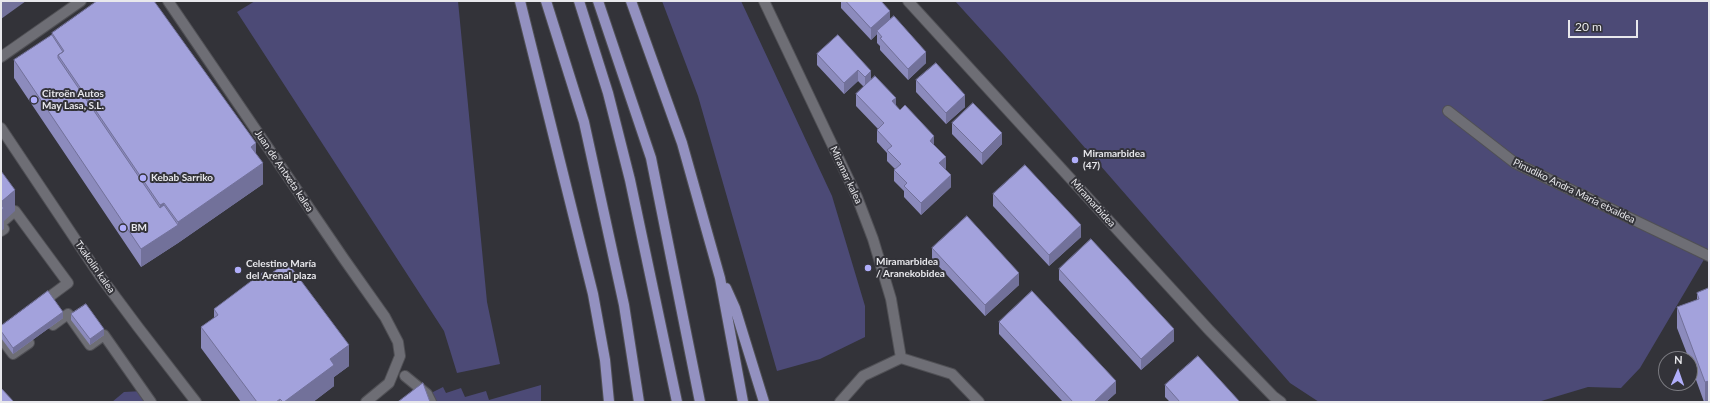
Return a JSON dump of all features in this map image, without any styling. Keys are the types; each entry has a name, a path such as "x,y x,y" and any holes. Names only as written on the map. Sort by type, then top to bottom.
{"main road":[{"path":"520,1 593,294 605,360 609,402"},
{"path":"546,1 584,122 624,305 639,402"},
{"path":"579,1 608,93 630,180 677,402"},
{"path":"598,1 651,158 700,402"},
{"path":"631,1 682,144 720,278 743,402"},
{"path":"720,278 735,308 764,402"}],"street":[{"path":"1,56 81,1"},
{"name":"Juan de Antxeta kalea","path":"168,1 385,317 398,342 400,356 389,383 366,402"},
{"name":"Miramar kalea","path":"764,1 857,197 873,239 891,299 901,358"},
{"name":"Miramarbidea","path":"908,1 1209,330 1280,402"},
{"name":"Pinudiko Andra María etxaldea","path":"1448,111 1515,163 1709,256"},
{"name":"Txakolin kalea","path":"1,128 100,276 196,402"},
{"path":"1,223 15,211 68,283 31,311"},
{"path":"1,227 4,230 1,231"},
{"path":"1,338 13,354 68,314 90,345 104,335 152,402"},
{"path":"840,402 863,376 901,358 952,374 979,402"},
{"path":"405,376 427,394 431,402"}],"shaded area":[{"path":"255,1 458,1 487,302 500,364 457,373 444,331 237,12"},
{"path":"662,1 741,1 832,196 865,306 865,337 820,359 777,371 698,96"},
{"path":"955,1 1709,1 1709,251 1640,368 1621,388 1588,387 1538,402 1319,402 1290,383 1004,55"},
{"path":"541,385 541,402 435,402 431,393 443,387 446,393 461,388 465,397 486,391 489,400"},
{"path":"143,391 151,402 112,402 124,392"}],"building":[{"path":"97,1 154,1 256,143 251,147 263,163 178,222 164,203 160,205 58,55 64,51 52,33"},
{"path":"846,1 881,1 890,11 871,28"},
{"path":"894,16 926,52 908,69 880,38 882,37 877,31"},
{"path":"52,35 63,52 58,55 58,58 160,208 164,205 178,225 141,249 14,60"},
{"path":"838,35 871,71 865,77 858,70 844,83 817,54"},
{"path":"936,63 965,95 946,113 916,80"},
{"path":"875,76 896,98 892,101 900,110 905,105 934,136 930,141 946,157 939,163 951,175 921,203 904,186 907,183 894,170 901,164 887,150 892,146 877,130 884,123 856,94"},
{"path":"973,103 1002,133 982,153 952,123"},
{"path":"1025,165 1081,225 1049,255 993,194"},
{"path":"1,171 15,190 1,202"},
{"path":"967,216 1019,273 985,305 932,248"},
{"path":"1091,239 1174,329 1141,359 1059,269"},
{"path":"287,262 349,345 330,359 334,365 284,402 280,399 276,402 257,402 201,327 218,315 214,309 266,270 269,275"},
{"path":"1709,288 1709,381 1705,382 1698,363 1698,351 1693,351 1677,307 1699,299 1697,293"},
{"path":"48,291 63,312 13,348 1,331 1,326"},
{"path":"1032,291 1116,381 1094,402 1073,402 999,322"},
{"path":"86,304 104,329 90,339 71,314"},
{"path":"1198,356 1240,402 1180,402 1165,385"},
{"path":"423,383 430,402 398,402"},
{"path":"1,388 14,402 1,402"}],"place":[{"name":"Citroën Autos May Lasa, S.L.","path":"34,100"},
{"name":"Miramarbidea (47)","path":"1075,160"},
{"name":"Kebab Sarriko","path":"143,178"},
{"name":"BM","path":"123,228"},
{"name":"Miramarbidea / Aranekobidea","path":"868,268"},
{"name":"Celestino María del Arenal plaza","path":"238,270"}]}
